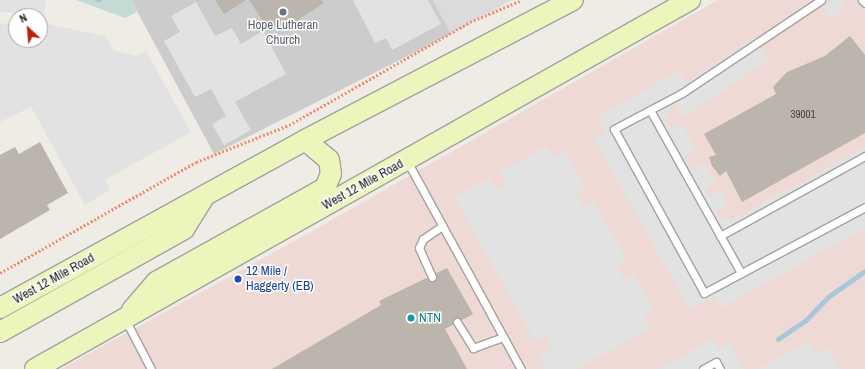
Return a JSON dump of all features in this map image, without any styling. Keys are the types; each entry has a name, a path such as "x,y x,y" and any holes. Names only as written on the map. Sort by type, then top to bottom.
{"main road":[{"name":"West 12 Mile Road","path":"0,308 305,140 574,0"},
{"path":"534,88 572,52 665,0"},
{"name":"West 12 Mile Road","path":"35,369 407,161 690,0"},
{"path":"124,319 156,282 325,188 331,174 329,160 305,140"},
{"path":"0,332 184,229 204,197"}],"lane":[{"path":"821,0 682,93 614,129 704,293 865,206"},
{"path":"862,0 865,4"},
{"path":"650,110 741,273"},
{"path":"720,236 865,156"},
{"path":"407,161 441,227 521,369"},
{"path":"432,277 419,248 423,239 441,227"},
{"path":"124,319 151,369"},
{"path":"457,322 473,348 503,337"},
{"path":"703,369 716,362 720,369"}],"path":[{"path":"0,273 196,162 289,125 470,22 522,0"}],"shaded area":[{"path":"0,0 46,0 45,8 8,8 8,12 0,12"},
{"path":"76,0 131,0 137,12 125,18"},
{"path":"131,0 433,0 451,34 214,154"},
{"path":"353,0 428,0 441,24 392,50 386,38 375,43"},
{"path":"433,0 512,0 451,34"},
{"path":"718,0 865,0 865,369 61,369 311,232"},
{"path":"832,0 842,0 847,7 831,19 822,7"},
{"path":"196,2 215,36 232,28 241,44 263,31 286,74 235,102 251,130 224,145 212,124 226,116 211,89 195,97 164,41 180,32 171,16"},
{"path":"8,23 8,48 48,48 48,24 105,36 113,50 136,56 146,51 191,132 105,180 110,190 85,205 31,107 0,122 0,24"},
{"path":"753,37 769,59 684,117 675,103 665,114 669,130 682,124 696,149 684,156 690,169 705,162 716,182 705,189 709,196 720,190 728,205 715,211 718,216 732,220 865,147 865,228 720,308 714,297 689,309 594,138 606,132 597,117 679,71 686,82"},
{"path":"547,146 553,157 565,150 586,187 576,193 583,207 594,201 627,260 617,267 624,280 634,274 654,312 644,317 650,329 577,369 546,369 538,355 552,349 546,337 535,341 454,197 490,178 496,189 505,184 499,172"},
{"path":"713,339 718,349 730,343 743,369 658,369"},
{"path":"809,341 816,354 828,347 840,369 759,369"}],"building":[{"name":"Hope Lutheran Church","path":"215,0 246,0 224,14"},
{"name":"Hope Lutheran Church","path":"249,0 322,0 324,3 287,27 283,22 269,31"},
{"path":"850,36 865,55 865,133 742,202 726,171 720,176 712,166 709,157 716,155 704,134 776,94 773,87 787,72 825,56"},
{"path":"40,142 68,193 47,205 50,210 0,239 0,155 15,147 19,154"},
{"name":"NTN","path":"447,268 473,314 445,329 467,369 272,369 381,305 379,301"}],"waterway":[{"path":"778,339 805,321 828,297 865,271"}],"place":[{"name":"Hope Lutheran Church","path":"283,12"},
{"name":"12 Mile / Haggerty (EB)","path":"238,279"},
{"name":"NTN","path":"411,318"}]}
